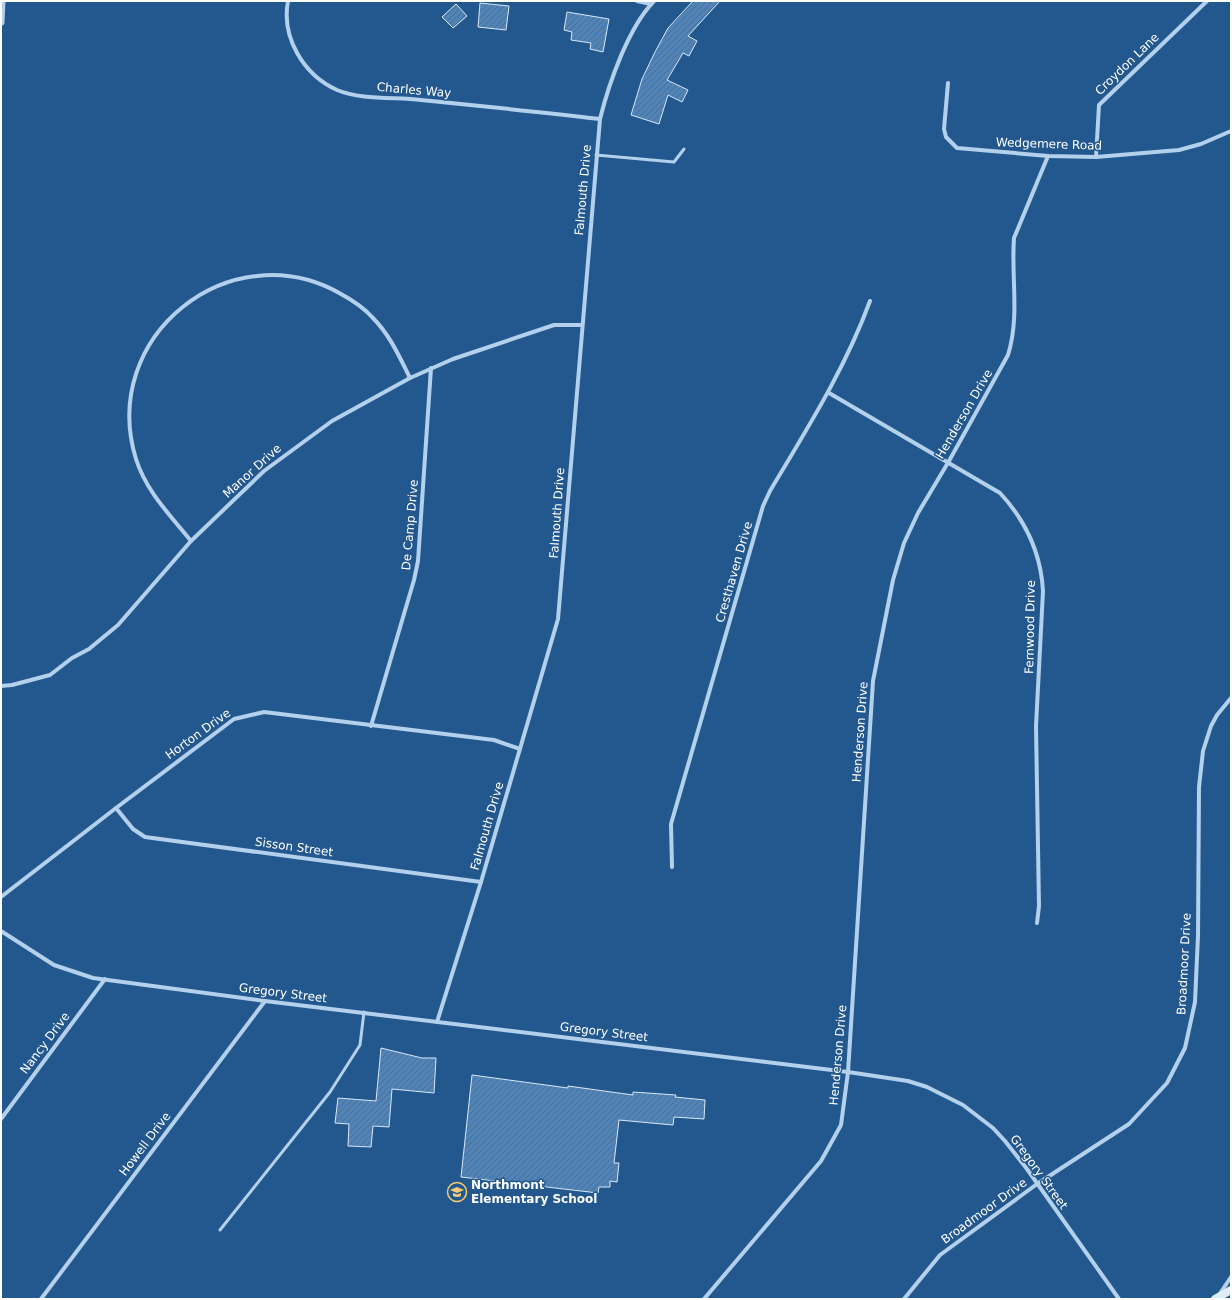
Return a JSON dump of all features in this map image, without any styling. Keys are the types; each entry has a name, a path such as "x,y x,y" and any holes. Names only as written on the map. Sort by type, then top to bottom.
{"main road":[{"path":"1216,1298 1231,1290"}],"street":[{"path":"1,22 2,1"},
{"name":"Charles Way","path":"288,1 287,14 290,36 300,59 317,78 339,90 371,97 421,100 600,118"},
{"path":"637,1 652,2"},
{"name":"Croydon Lane","path":"1096,157 1099,105 1207,1"},
{"name":"Falmouth Drive","path":"437,1022 481,882 558,619 581,325 600,118 608,89 632,32 652,2"},
{"name":"Wedgemere Road","path":"948,83 944,129 946,137 957,148 1048,156 1096,157 1179,150 1201,144 1231,131"},
{"name":"Henderson Drive","path":"704,1299 821,1161 841,1124 848,1072 873,681 894,580 904,543 918,513 1002,368 1010,348 1015,318 1014,238 1048,156"},
{"path":"191,541 147,484 136,458 130,428 131,397 140,363 162,326 184,304 226,282 248,277 266,275 289,276 320,283 348,297 373,317 392,342 410,378"},
{"name":"Cresthaven Drive","path":"672,867 672,824 763,506 770,491 829,393 858,331 870,301"},
{"name":"Manor Drive","path":"1,686 12,685 50,675 72,658 89,649 118,625 191,541 264,471 332,421 410,378 482,348 554,325 581,325"},
{"name":"De Camp Drive","path":"371,726 414,580 418,561 431,368"},
{"name":"Fernwood Drive","path":"829,393 949,461 1000,493 1010,504 1022,522 1032,543 1041,575 1043,591 1036,726 1039,906 1037,923"},
{"name":"Broadmoor Drive","path":"904,1299 940,1255 1037,1184 1129,1124 1167,1083 1184,1048 1195,1002 1198,936 1200,770 1203,750 1211,726 1224,705 1231,698"},
{"name":"Horton Drive","path":"1,897 234,719 244,715 264,712 494,740 520,750"},
{"name":"Sisson Street","path":"116,808 133,829 145,837 481,882"},
{"name":"Gregory Street","path":"1,931 54,965 81,975 105,979 265,1001 848,1072 908,1081 945,1095 963,1105 993,1128 1027,1169 1120,1299"},
{"name":"Nancy Drive","path":"1,1119 105,979"},
{"name":"Howell Drive","path":"41,1299 265,1001"},
{"path":"1216,1298 1231,1277"}],"lane":[{"path":"596,155 674,162 684,149"},
{"path":"220,1230 330,1092 360,1045 364,1012"}],"building":[{"path":"693,1 720,1 688,36 697,41 689,56 683,53 667,80 688,90 682,102 668,95 659,124 631,115 642,79 668,28"},
{"path":"480,3 509,6 506,30 478,27"},
{"path":"456,4 467,16 453,28 442,17"},
{"path":"567,12 609,19 603,52 590,49 591,43 571,40 572,32 564,30"},
{"path":"381,1048 422,1058 436,1058 434,1093 392,1089 389,1127 373,1126 371,1147 348,1146 349,1124 335,1123 338,1098 376,1101"},
{"path":"472,1075 633,1095 633,1092 676,1095 675,1097 705,1100 704,1119 674,1117 673,1125 619,1120 614,1163 619,1163 617,1182 610,1181 610,1187 599,1187 598,1193 461,1177"}],"place":[{"name":"Northmont Elementary School","path":"457,1192"}]}
